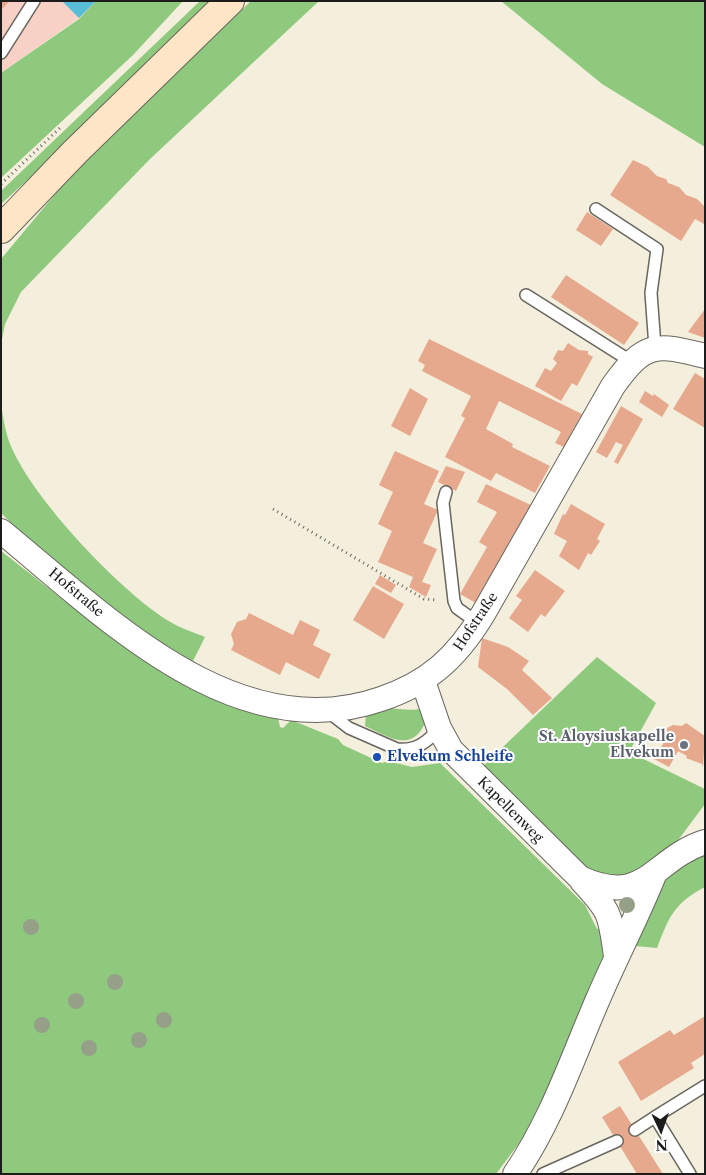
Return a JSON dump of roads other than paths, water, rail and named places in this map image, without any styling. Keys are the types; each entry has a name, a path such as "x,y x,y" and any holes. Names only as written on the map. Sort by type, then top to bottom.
{"main road":[{"path":"1,228 75,152 230,1"}],"street":[{"path":"655,347 674,348 705,356"},
{"name":"Hofstraße","path":"1,531 130,636 206,682 236,696 263,704 299,711 327,711 375,701 423,681 457,652 478,623 613,386 632,362 655,347"},
{"name":"Kapellenweg","path":"423,681 439,728 451,750 580,878 608,911 616,956"},
{"name":"Kapellenweg","path":"580,878 593,884 615,889 640,882 654,875 688,849 705,842"},
{"name":"Kapellenweg","path":"515,1174 562,1090 616,956 639,913 654,875"}],"lane":[{"path":"1,53 34,1"},
{"path":"596,209 657,249 651,293 655,347"},
{"path":"526,295 632,362"},
{"path":"446,492 443,502 454,601 457,608 478,623"},
{"path":"327,711 349,728 397,749 405,750 420,746 430,740 439,728"},
{"path":"635,1130 705,1086"},
{"path":"655,1117 690,1174"},
{"path":"543,1174 617,1141"}],"water":[{"path":"62,1 96,1 79,18"}],"place":[{"name":"St. Aloysiuskapelle Elvekum","path":"684,745"},
{"name":"Elvekum Schleife","path":"377,757"}]}
